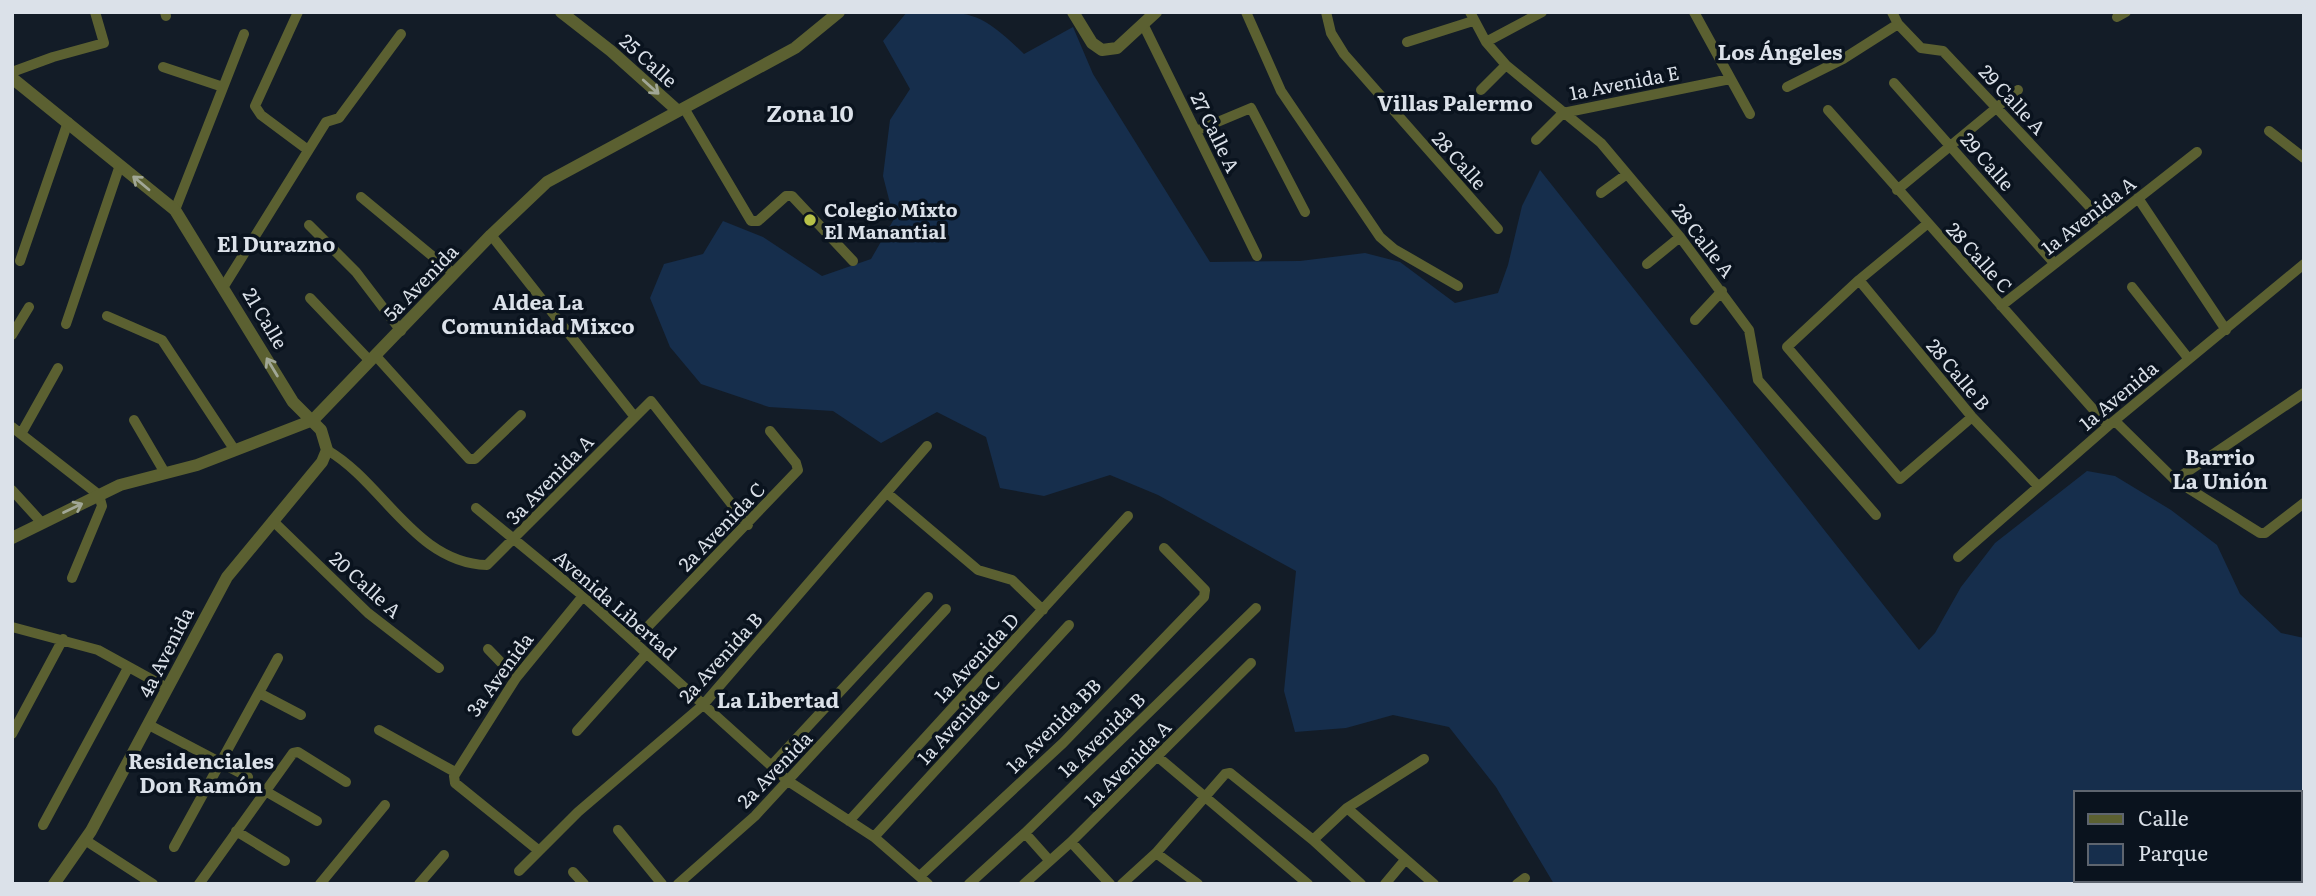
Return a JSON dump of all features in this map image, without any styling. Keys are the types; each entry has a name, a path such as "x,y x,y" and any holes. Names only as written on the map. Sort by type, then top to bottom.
{"street":[{"path":"12,72 104,43 95,12"},
{"path":"298,12 255,106 256,111 308,150"},
{"name":"25 Calle","path":"561,12 681,110 754,222 789,195 853,261"},
{"name":"5a Avenida","path":"12,538 120,485 197,466 234,449 313,420 491,235 547,182 795,48 839,12"},
{"path":"1073,12 1092,43 1102,50 1117,48 1156,12"},
{"path":"1247,12 1281,91 1380,237 1458,286"},
{"name":"28 Calle","path":"1326,12 1331,33 1344,54 1498,229"},
{"path":"1486,42 1542,12"},
{"path":"1695,12 1750,114"},
{"name":"29 Calle A","path":"1892,12 1898,24 1925,51 1943,51 2105,223"},
{"path":"1406,42 1471,17"},
{"name":"28 Calle A","path":"1471,17 1486,42 1506,65 1601,143 1681,237 1749,330 1758,380 1876,514"},
{"name":"27 Calle A","path":"1143,24 1257,256"},
{"path":"1787,88 1898,24"},
{"path":"175,210 244,34"},
{"path":"224,286 328,120 339,118 401,34"},
{"path":"1481,90 1506,65"},
{"path":"163,67 223,87"},
{"name":"21 Calle","path":"12,78 175,210 293,402 313,420 326,439 327,450 343,459 409,529 455,558 487,565"},
{"name":"1a Avenida E","path":"1536,140 1563,113 1730,79"},
{"name":"29 Calle","path":"1894,83 2054,263"},
{"path":"1897,190 1995,106 2018,90"},
{"path":"1196,131 1251,108 1306,212"},
{"name":"28 Calle C","path":"1828,110 2001,306 2111,423 2175,480 2260,533 2269,531 2304,503"},
{"path":"20,261 68,122"},
{"path":"2269,131 2304,158"},
{"name":"1a Avenida A","path":"2001,306 2197,152"},
{"path":"66,324 120,165"},
{"path":"1601,193 1628,174"},
{"path":"361,197 454,274"},
{"path":"2138,198 2226,330"},
{"path":"1927,224 1859,280 1787,347 1900,479 1972,417"},
{"path":"309,225 356,272 401,331"},
{"path":"491,235 634,416 649,402 654,402 748,525"},
{"path":"1647,264 1681,237"},
{"name":"1a Avenida","path":"1958,557 2111,423 2304,264"},
{"name":"28 Calle B","path":"1859,280 1972,417 2038,486"},
{"path":"2132,287 2188,358"},
{"path":"1695,320 1723,291"},
{"path":"310,298 373,358 469,459 475,459 521,415"},
{"path":"12,335 29,307"},
{"path":"107,316 162,340 234,449"},
{"path":"58,368 17,431 99,495 102,506 72,578"},
{"path":"2175,480 2304,393"},
{"name":"3a Avenida A","path":"487,565 515,540 634,416"},
{"path":"134,420 165,473"},
{"name":"2a Avenida C","path":"634,641 748,525 799,467 770,431"},
{"name":"2a Avenida B","path":"519,871 538,849 703,705 927,446"},
{"name":"4a Avenida","path":"54,884 85,839 227,577 322,462 327,450"},
{"path":"12,490 42,523"},
{"path":"887,493 978,570 1012,580 1042,610"},
{"name":"Avenida Libertad","path":"476,508 583,596 788,781 874,837 924,880"},
{"name":"1a Avenida D","path":"849,821 1128,516"},
{"name":"20 Calle A","path":"274,522 368,613 439,668"},
{"name":"1a Avenida BB","path":"924,880 1063,743 1206,594 1164,548"},
{"name":"3a Avenida","path":"454,776 516,678 583,596"},
{"path":"771,766 928,597"},
{"name":"1a Avenida B","path":"969,884 1256,608"},
{"name":"2a Avenida","path":"678,884 754,816 946,609"},
{"name":"1a Avenida C","path":"874,837 1069,625"},
{"path":"12,627 98,650 167,688"},
{"path":"12,734 63,639"},
{"path":"488,649 516,678"},
{"path":"577,732 646,653"},
{"path":"174,847 278,658"},
{"name":"1a Avenida A","path":"1024,884 1071,842 1251,663"},
{"path":"43,825 128,668"},
{"path":"259,693 301,715"},
{"path":"149,725 248,777"},
{"path":"379,730 454,776 538,849"},
{"path":"199,884 295,752 346,782"},
{"path":"1158,757 1203,798 1308,884"},
{"path":"1313,840 1347,808 1424,759"},
{"path":"1122,884 1156,853 1225,774 1230,773 1313,840 1361,884"},
{"path":"267,792 317,821"},
{"path":"320,884 385,805"},
{"path":"1347,808 1434,884"},
{"path":"618,830 662,884"},
{"path":"236,831 285,861"},
{"path":"1025,833 1049,860"},
{"path":"85,839 153,884"},
{"path":"1071,842 1110,884"},
{"path":"1156,853 1198,884"},
{"path":"419,884 444,855"},
{"path":"1385,884 1405,860"},
{"path":"573,872 584,884"}],"green space":[{"path":"907,12 945,12 972,16 995,28 1024,54 1073,27 1093,74 1210,262 1300,261 1365,253 1400,262 1455,303 1498,293 1508,265 1522,206 1540,170 1919,650 1935,633 1961,587 1995,543 2087,471 2115,476 2171,510 2217,545 2240,594 2281,633 2304,638 2304,884 1554,884 1496,787 1449,727 1393,715 1346,728 1295,732 1284,691 1296,571 1158,495 1110,475 1044,496 1000,488 986,437 937,412 881,443 833,411 769,407 701,384 670,347 650,298 664,264 703,254 723,221 763,237 822,276 871,259 894,219 883,176 890,120 910,89 883,41"}],"place":[{"name":"Colegio Mixto El Manantial","path":"810,220"}],"district":[{"name":"Los Ángeles","path":"1780,50"},
{"name":"Villas Palermo","path":"1455,101"},
{"name":"Zona 10","path":"810,112"},
{"name":"El Durazno","path":"276,242"},
{"name":"Aldea La Comunidad Mixco","path":"538,312"},
{"name":"Barrio La Unión","path":"2220,467"},
{"name":"La Libertad","path":"778,698"},
{"name":"Residenciales Don Ramón","path":"201,771"}]}
